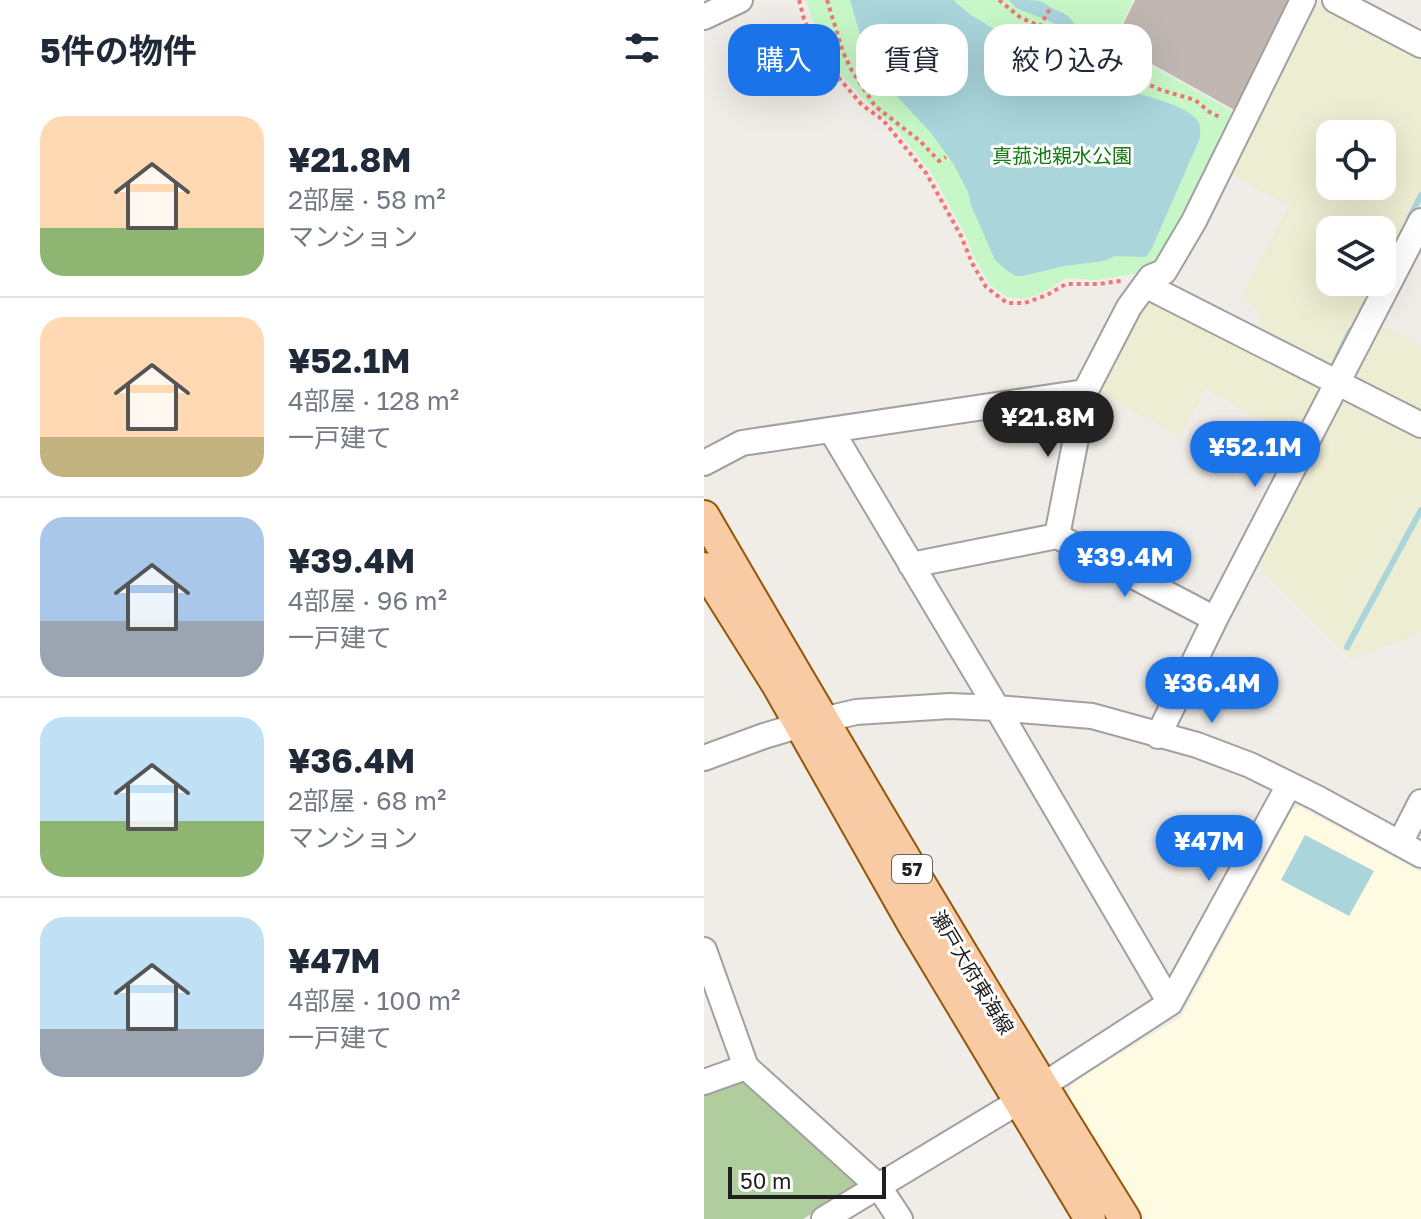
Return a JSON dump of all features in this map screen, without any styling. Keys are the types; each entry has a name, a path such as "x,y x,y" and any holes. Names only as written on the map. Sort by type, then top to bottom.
{"main road":[{"name":"瀬戸大府東海線","path":"704,516 812,723 1030,1094 1090,1219"},
{"name":"瀬戸大府東海線","path":"704,568 812,723"},
{"name":"瀬戸大府東海線","path":"1030,1094 1125,1219"}],"street":[{"path":"704,17 740,0"},
{"path":"1057,536 1085,392 1129,307 1148,281 1164,272 1194,221 1303,0"},
{"path":"1335,0 1421,45"},
{"path":"1158,736 1215,619 1421,221"},
{"path":"1148,281 1421,425"},
{"path":"704,463 742,443 1085,392"},
{"path":"831,430 1170,1003"},
{"path":"911,565 1057,536 1215,619"},
{"path":"704,758 764,736 856,712 950,706 997,708 1092,716 1197,745 1250,765 1410,849 1421,802"},
{"path":"824,1219 1030,1094 1170,1003 1289,785"},
{"path":"704,950 746,1067 879,1187 900,1219"},
{"path":"704,1082 746,1067"}],"path":[{"path":"799,0 821,57 862,105 920,141 939,161 946,157"},
{"path":"827,0 852,71 926,173 986,287 1007,303 1025,303 1066,284 1148,281"},
{"path":"999,0 1021,18 1040,26 1051,7"},
{"path":"1152,86 1195,100 1211,113 1241,126"}],"shaded area":[{"path":"1300,807 1421,872 1421,1219 1145,1219 1068,1097 1071,1087 1078,1079 1181,1017 1292,810"}],"green space":[{"name":"真菰池親水公園","path":"806,0 1133,0 1122,24 984,24 984,96 1152,96 1152,66 1239,115 1153,271 1094,280 1066,278 1046,291 1025,299 1007,297 990,285 933,175 896,129 861,96 968,96 968,24 856,24 856,90 840,73 840,24 814,24"},
{"path":"1311,2 1421,61 1421,208 1396,256 1396,216 1316,216 1316,296 1375,296 1339,365 1328,370 1256,332 1261,314 1241,297 1289,205 1225,172"},
{"path":"1144,298 1327,385 1297,441 1206,389 1180,436 1096,390"},
{"path":"1376,323 1421,346 1421,417 1354,381 1350,372"},
{"path":"1343,391 1421,432 1421,633 1351,659 1255,563"},
{"path":"738,1082 749,1084 857,1177 859,1185 803,1219 704,1219 704,1093"}],"water":[{"path":"850,0 953,0 986,24 984,96 1147,96 1190,113 1199,124 1200,138 1146,257 1115,256 1104,261 1023,276 1006,270 995,260 954,165 932,134 897,96 968,96 968,24 857,24"},
{"path":"1009,0 1040,1 1075,24 1055,24 1016,8"},
{"path":"1305,835 1374,871 1349,916 1281,880"}],"building":[{"path":"1135,0 1296,0 1240,113 1152,64 1152,24 1123,24"}],"waterway":[{"path":"1408,221 1421,195"},
{"path":"1335,362 1350,331"},
{"path":"1347,647 1421,510"}]}
